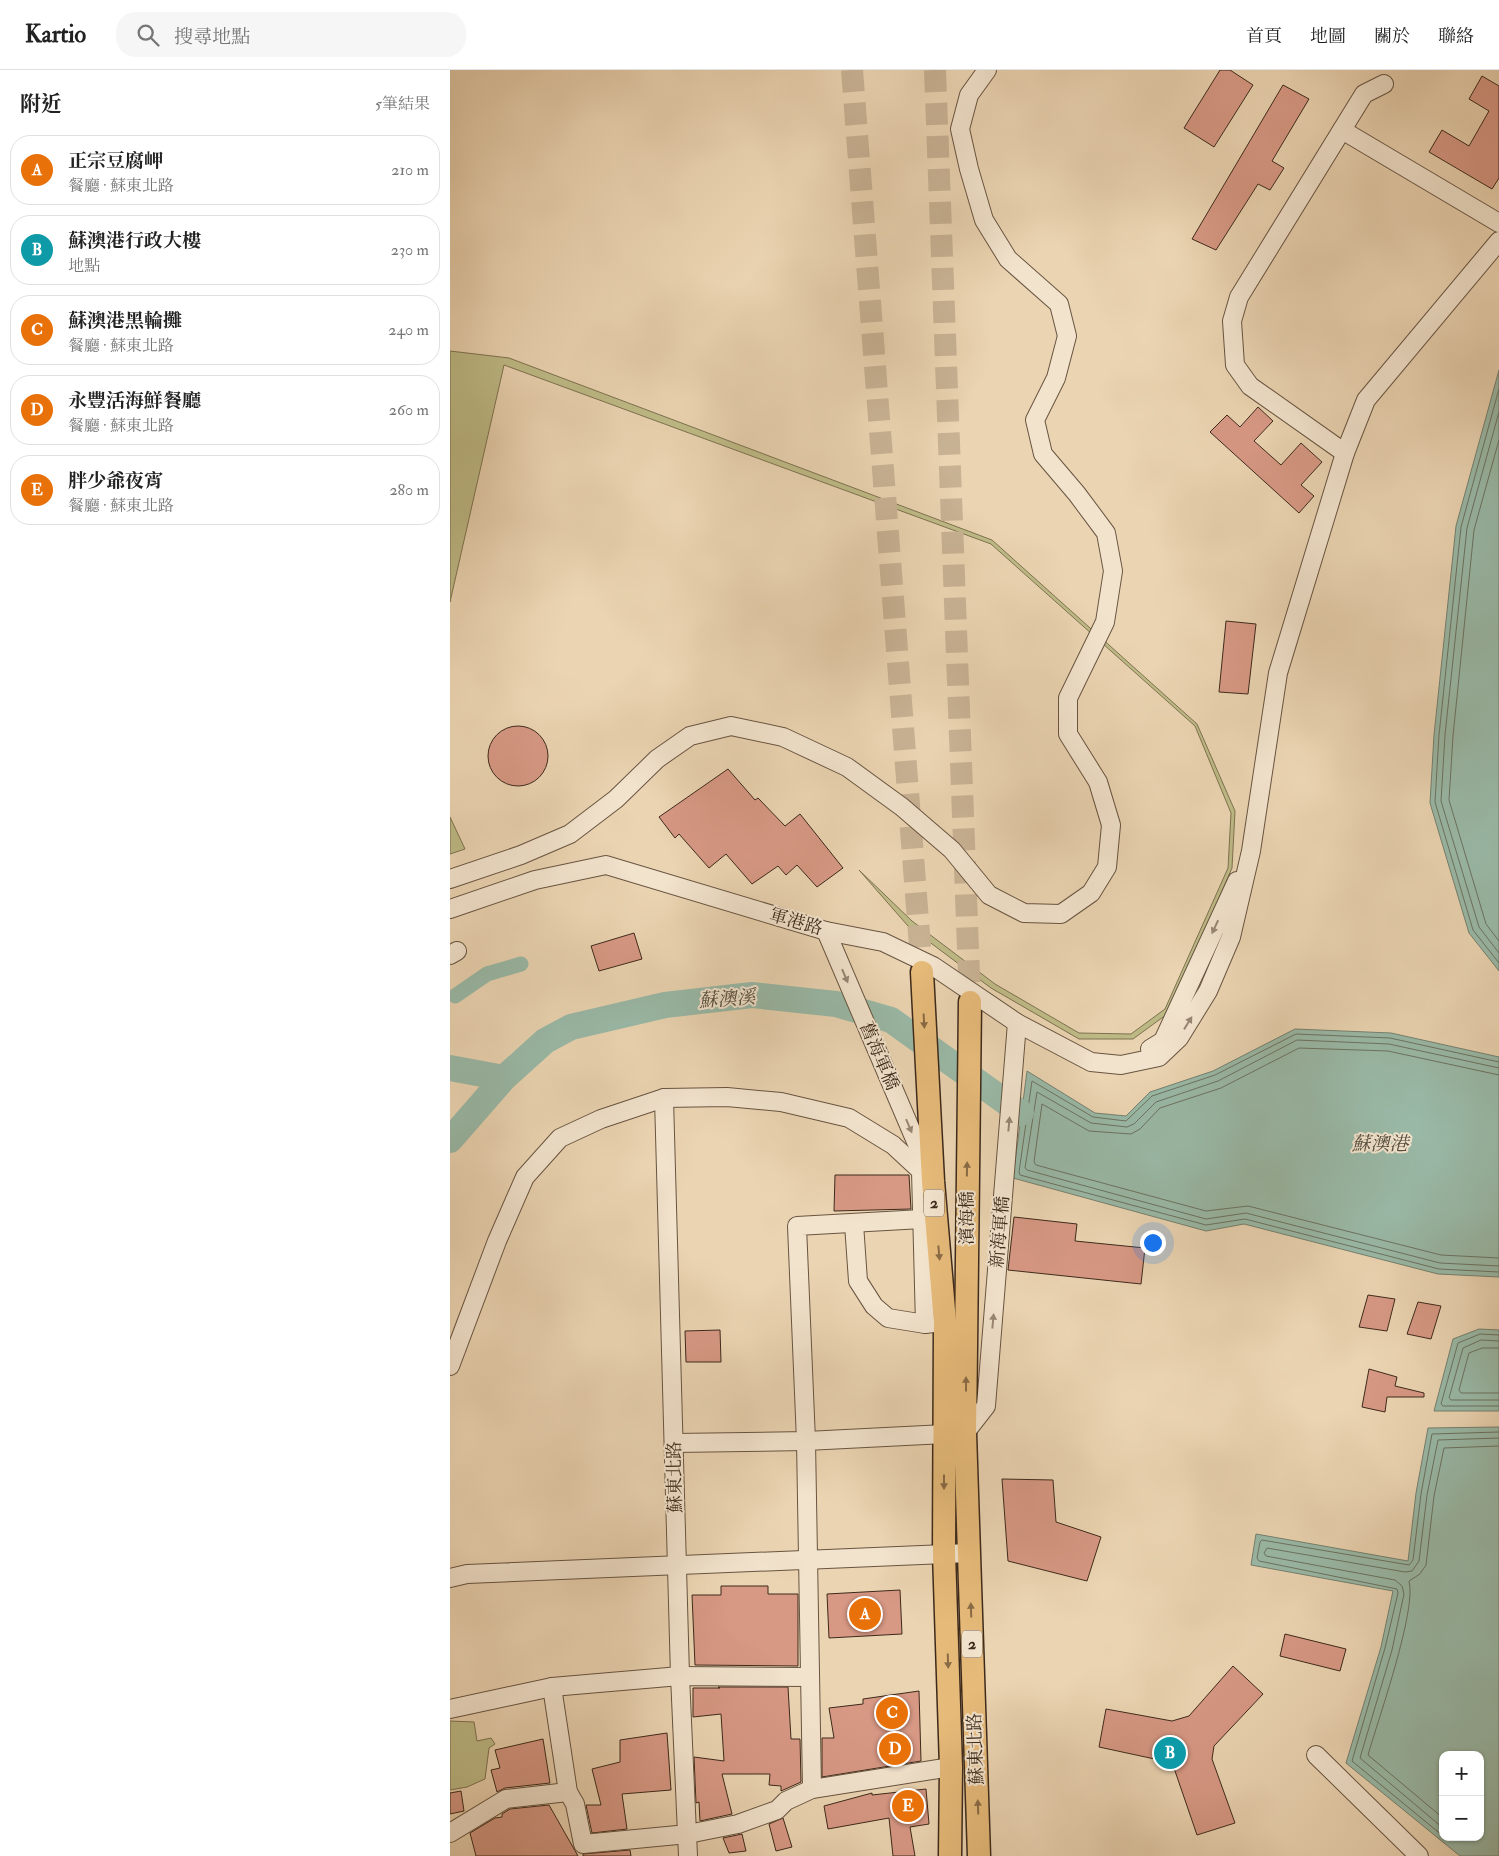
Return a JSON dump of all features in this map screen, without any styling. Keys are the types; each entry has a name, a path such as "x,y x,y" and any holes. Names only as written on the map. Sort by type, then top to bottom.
{"main road":[{"name":"2","path":"922,972 933,1180 934,1323 955,1433"},
{"name":"濱海橋","path":"955,1433 970,1002"},
{"name":"蘇東北路","path":"955,1433 969,1553 979,1856"},
{"name":"蘇東北路","path":"950,1856 951,1767 944,1554 955,1433"}],"street":[{"path":"450,879 521,854 570,834 616,799 657,759 690,736 731,726 783,736 847,767 902,807 952,850 989,895 1024,913 1061,914 1091,893 1107,867 1111,825 1098,782 1068,734 1068,698 1105,622 1113,571 1106,534 1077,494 1043,454 1035,420 1056,378 1067,336 1058,304 1008,259 984,220 969,169 960,129 969,95 986,70"},
{"path":"1384,84 1364,94 1239,297 1232,321 1234,365 1250,386 1345,453 1366,400 1499,241"},
{"path":"1342,130 1499,223"},
{"name":"軍港路","path":"450,910 535,880 606,865 826,932 882,942 933,966 1017,1024 1091,1062 1121,1065 1163,1041 1251,851 1278,673 1345,453"},
{"name":"舊海軍橋","path":"826,932 933,1180"},
{"name":"新海軍橋","path":"955,1433 986,1406 1017,1024"},
{"path":"450,1366 497,1241 525,1177 560,1138 601,1119 664,1098 727,1097 781,1102 849,1118 893,1145 921,1171 922,1219 934,1323 888,1318 874,1306 858,1281 854,1224"},
{"name":"蘇東北路","path":"664,1098 680,1676 688,1856"},
{"path":"812,1789 806,1441 797,1226 922,1219"},
{"path":"674,1443 806,1441 955,1433"},
{"path":"450,1578 467,1574 969,1553"},
{"path":"450,1709 552,1687 680,1676 809,1677"},
{"path":"552,1687 568,1792 576,1804 583,1844 688,1834 738,1824 777,1810 786,1801 812,1789 951,1767"},
{"path":"1316,1755 1419,1856"},
{"path":"450,1833 506,1799 568,1792"}],"shaded area":[{"path":"450,351 509,358 992,540 1197,724 1235,811 1232,868 1170,1012 1133,1039 1079,1039 991,988 908,926 859,870 912,921 995,984 1079,1033 1131,1034 1165,1009 1228,868 1231,813 1195,726 991,544 504,365 450,602"},
{"path":"450,817 465,849 450,854"},
{"path":"450,1721 474,1722 477,1741 491,1738 495,1744 489,1748 485,1779 467,1787 450,1790"}],"water":[{"path":"1499,370 1499,971 1469,933 1430,803 1434,735 1456,526"},
{"name":"蘇澳港","path":"1295,1029 1391,1033 1499,1057 1499,1277 1438,1274 1244,1224 1206,1231 1013,1178 1027,1071 1095,1113 1126,1116 1150,1092 1213,1071"},
{"path":"1479,1329 1499,1330 1499,1411 1434,1411 1453,1339"},
{"path":"1499,1427 1499,1856 1460,1856 1442,1841 1484,1841 1484,1751 1439,1751 1439,1839 1346,1763 1381,1647 1393,1591 1251,1565 1256,1534 1408,1561 1416,1493 1428,1428"}],"building":[{"path":"1220,70 1230,70 1253,85 1214,147 1184,128"},
{"path":"1482,76 1499,86 1499,178 1492,189 1429,152 1442,130 1469,146 1489,111 1469,99"},
{"path":"1283,85 1309,99 1272,161 1284,168 1270,190 1258,184 1216,250 1192,239"},
{"path":"1258,407 1273,421 1254,441 1281,465 1301,443 1322,462 1301,485 1314,496 1299,513 1210,432 1227,415 1240,427"},
{"path":"1226,621 1256,624 1248,694 1219,692"},
{"path":"518,726 535,731 543,739 548,756 543,773 535,781 518,786 501,781 493,773 488,756 493,739 501,731"},
{"path":"728,769 755,800 758,798 785,826 800,814 843,868 817,887 797,865 786,875 778,866 752,884 726,854 709,868 679,834 675,838 659,817"},
{"path":"634,933 642,959 599,971 591,946"},
{"path":"835,1175 909,1175 911,1209 834,1211"},
{"path":"1014,1217 1077,1224 1075,1241 1145,1248 1141,1284 1008,1270"},
{"path":"1368,1295 1395,1299 1387,1331 1359,1327"},
{"path":"1418,1302 1441,1306 1431,1339 1407,1334"},
{"path":"720,1330 721,1362 686,1362 685,1331"},
{"path":"1369,1369 1397,1377 1395,1386 1424,1393 1424,1397 1387,1397 1385,1412 1362,1407"},
{"path":"1002,1479 1053,1480 1056,1522 1101,1537 1087,1581 1008,1561"},
{"path":"721,1586 768,1586 768,1594 798,1594 798,1666 695,1665 692,1595 721,1595"},
{"path":"900,1590 902,1634 829,1638 827,1594"},
{"path":"1285,1634 1346,1649 1340,1671 1280,1656"},
{"path":"1233,1666 1263,1694 1214,1746 1212,1759 1235,1823 1197,1835 1175,1771 1164,1761 1099,1747 1106,1709 1172,1721 1189,1716"},
{"path":"718,1687 788,1687 791,1739 800,1739 801,1782 781,1791 781,1786 769,1785 770,1774 722,1774 732,1814 700,1821 699,1802 696,1803 694,1757 724,1761 721,1714 693,1717 693,1688 720,1688"},
{"path":"919,1691 921,1761 822,1777 822,1738 834,1738 829,1708 863,1704 863,1699"},
{"path":"667,1733 671,1790 622,1794 627,1829 592,1833 586,1805 601,1805 592,1769 620,1762 620,1740"},
{"path":"543,1739 550,1783 505,1788 497,1792 491,1770 500,1768 495,1750"},
{"path":"926,1789 929,1824 910,1827 915,1856 893,1856 889,1818 828,1829 824,1806 872,1793 872,1795"},
{"path":"461,1791 464,1811 450,1814 450,1793"},
{"path":"549,1805 578,1856 476,1856 470,1833 495,1818 502,1817 502,1814 510,1809"},
{"path":"783,1818 792,1847 776,1851 769,1824"},
{"path":"742,1834 746,1851 729,1853 723,1838"},
{"path":"630,1850 631,1856 583,1856 583,1854"}],"waterway":[{"path":"455,996 487,974 521,964"},
{"name":"蘇澳溪","path":"450,1140 504,1078 545,1041 571,1027 665,1005 752,995 836,1004 891,1020 1021,1113"},
{"path":"450,1068 504,1078"}],"tunnel":[{"path":"852,70 922,972"},
{"path":"935,70 970,1002"}],"place":[{"name":"正宗豆腐岬","path":"865,1614"},
{"name":"蘇澳港黑輪攤","path":"892,1713"},
{"name":"永豐活海鮮餐廳","path":"895,1749"},
{"name":"蘇澳港行政大樓","path":"1170,1753"},
{"name":"胖少爺夜宵","path":"908,1806"}]}
